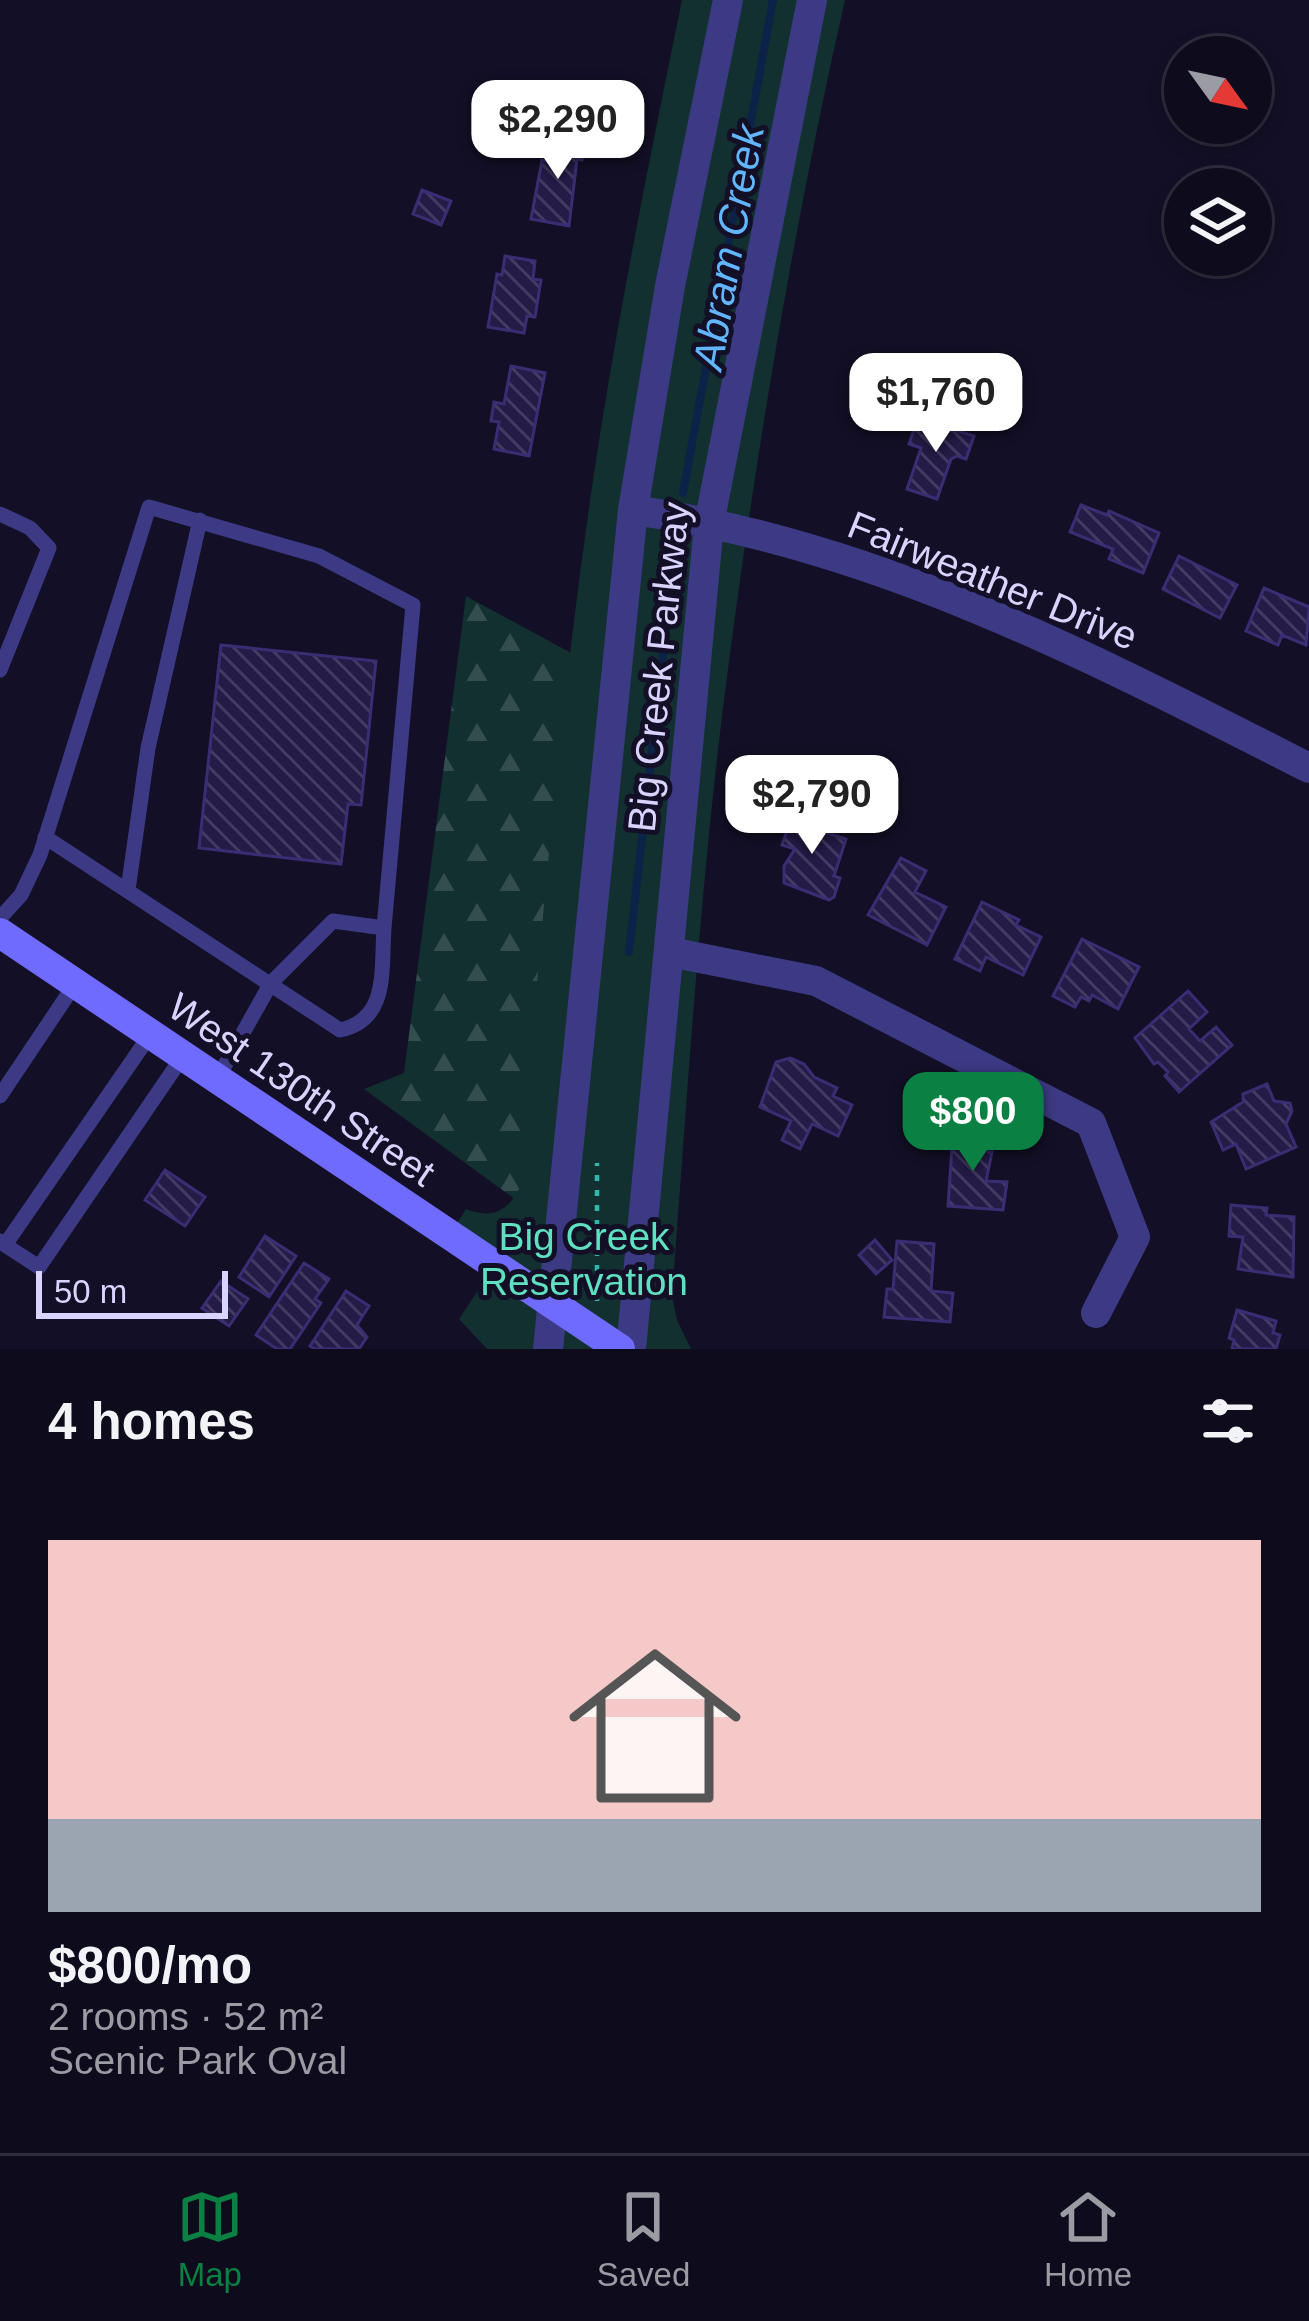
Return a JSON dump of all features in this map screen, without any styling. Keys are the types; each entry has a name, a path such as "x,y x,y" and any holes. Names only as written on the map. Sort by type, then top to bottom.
{"main road":[{"name":"West 130th Street","path":"0,934 620,1349"}],"street":[{"name":"Big Creek Parkway","path":"548,1349 633,510 679,239 728,0"},
{"name":"Big Creek Parkway","path":"631,1349 709,524 812,0"},
{"name":"Fairweather Drive","path":"633,510 812,549 949,595 1089,655 1309,768"},
{"path":"670,952 817,981 1091,1123 1135,1237 1096,1313"}],"lane":[{"path":"0,918 21,895 46,837 149,507 319,556 413,604 379,1000 371,1016 357,1027 340,1030 326,1024 272,983 46,837"},
{"path":"0,516 30,528 49,548 0,670"},
{"path":"128,890 148,748 200,520"},
{"path":"217,1079 272,983 333,921 384,928"},
{"path":"0,1096 75,984"},
{"path":"150,1035 3,1243 39,1268 183,1056"}],"green space":[{"name":"Big Creek Reservation","path":"682,0 845,0 775,352 723,708 672,1296 691,1349 487,1349 459,1319 491,1271 446,1240 466,1209 498,1211 520,1187 574,617 619,321"},
{"path":"466,596 595,666 538,1216 364,1089 404,1073"}],"building":[{"path":"556,135 586,140 582,160 577,159 569,226 531,219 542,160 551,162"},
{"path":"422,190 451,201 441,225 413,214"},
{"path":"505,256 535,261 533,279 541,280 535,317 527,316 524,333 488,327"},
{"path":"511,366 545,373 529,456 494,449 499,422 491,421 494,402 504,404"},
{"path":"918,418 974,436 966,459 951,459 937,499 907,489 921,448 909,444"},
{"path":"1081,505 1107,515 1109,511 1159,533 1143,573 1109,559 1113,549 1070,532"},
{"path":"1179,556 1237,585 1220,618 1163,589"},
{"path":"1264,588 1309,607 1306,645 1282,635 1278,645 1246,631"},
{"path":"221,645 376,661 361,805 348,804 341,864 199,848"},
{"path":"794,810 818,818 815,829 846,839 834,876 840,878 829,900 784,883 784,866 795,849 782,845"},
{"path":"901,858 926,871 915,892 946,907 927,945 868,915"},
{"path":"982,902 1041,937 1023,975 986,957 980,971 955,959"},
{"path":"1082,939 1139,967 1118,1009 1092,995 1089,1001 1081,997 1075,1007 1053,996"},
{"path":"1188,991 1207,1012 1189,1029 1200,1041 1216,1027 1232,1045 1179,1092 1165,1076 1168,1072 1158,1062 1154,1064 1135,1038"},
{"path":"790,1058 837,1088 833,1096 852,1105 838,1136 812,1124 800,1149 782,1140 791,1121 760,1107 776,1062"},
{"path":"1267,1084 1274,1101 1290,1103 1286,1124 1296,1147 1246,1169 1236,1144 1223,1150 1211,1122 1243,1102 1243,1094"},
{"path":"953,1132 988,1134 988,1152 992,1152 986,1181 1007,1182 1003,1210 948,1206"},
{"path":"165,1170 205,1197 185,1226 145,1200"},
{"path":"1231,1205 1267,1208 1266,1215 1294,1217 1293,1277 1238,1269 1243,1237 1229,1236"},
{"path":"265,1236 296,1256 269,1297 239,1277"},
{"path":"875,1240 892,1260 876,1274 859,1255"},
{"path":"897,1241 934,1244 931,1291 953,1293 950,1322 884,1317 887,1289 893,1289"},
{"path":"304,1263 329,1279 315,1299 321,1303 290,1349 277,1349 256,1335"},
{"path":"221,1281 248,1299 229,1326 202,1308"},
{"path":"346,1291 369,1306 357,1325 367,1337 359,1349 315,1349 310,1346"},
{"path":"1237,1310 1276,1321 1273,1333 1280,1335 1276,1349 1232,1349 1234,1340 1229,1338"}],"waterway":[{"name":"Abram Creek","path":"683,493 773,0"},
{"name":"Abram Creek","path":"629,952 675,548"}]}
